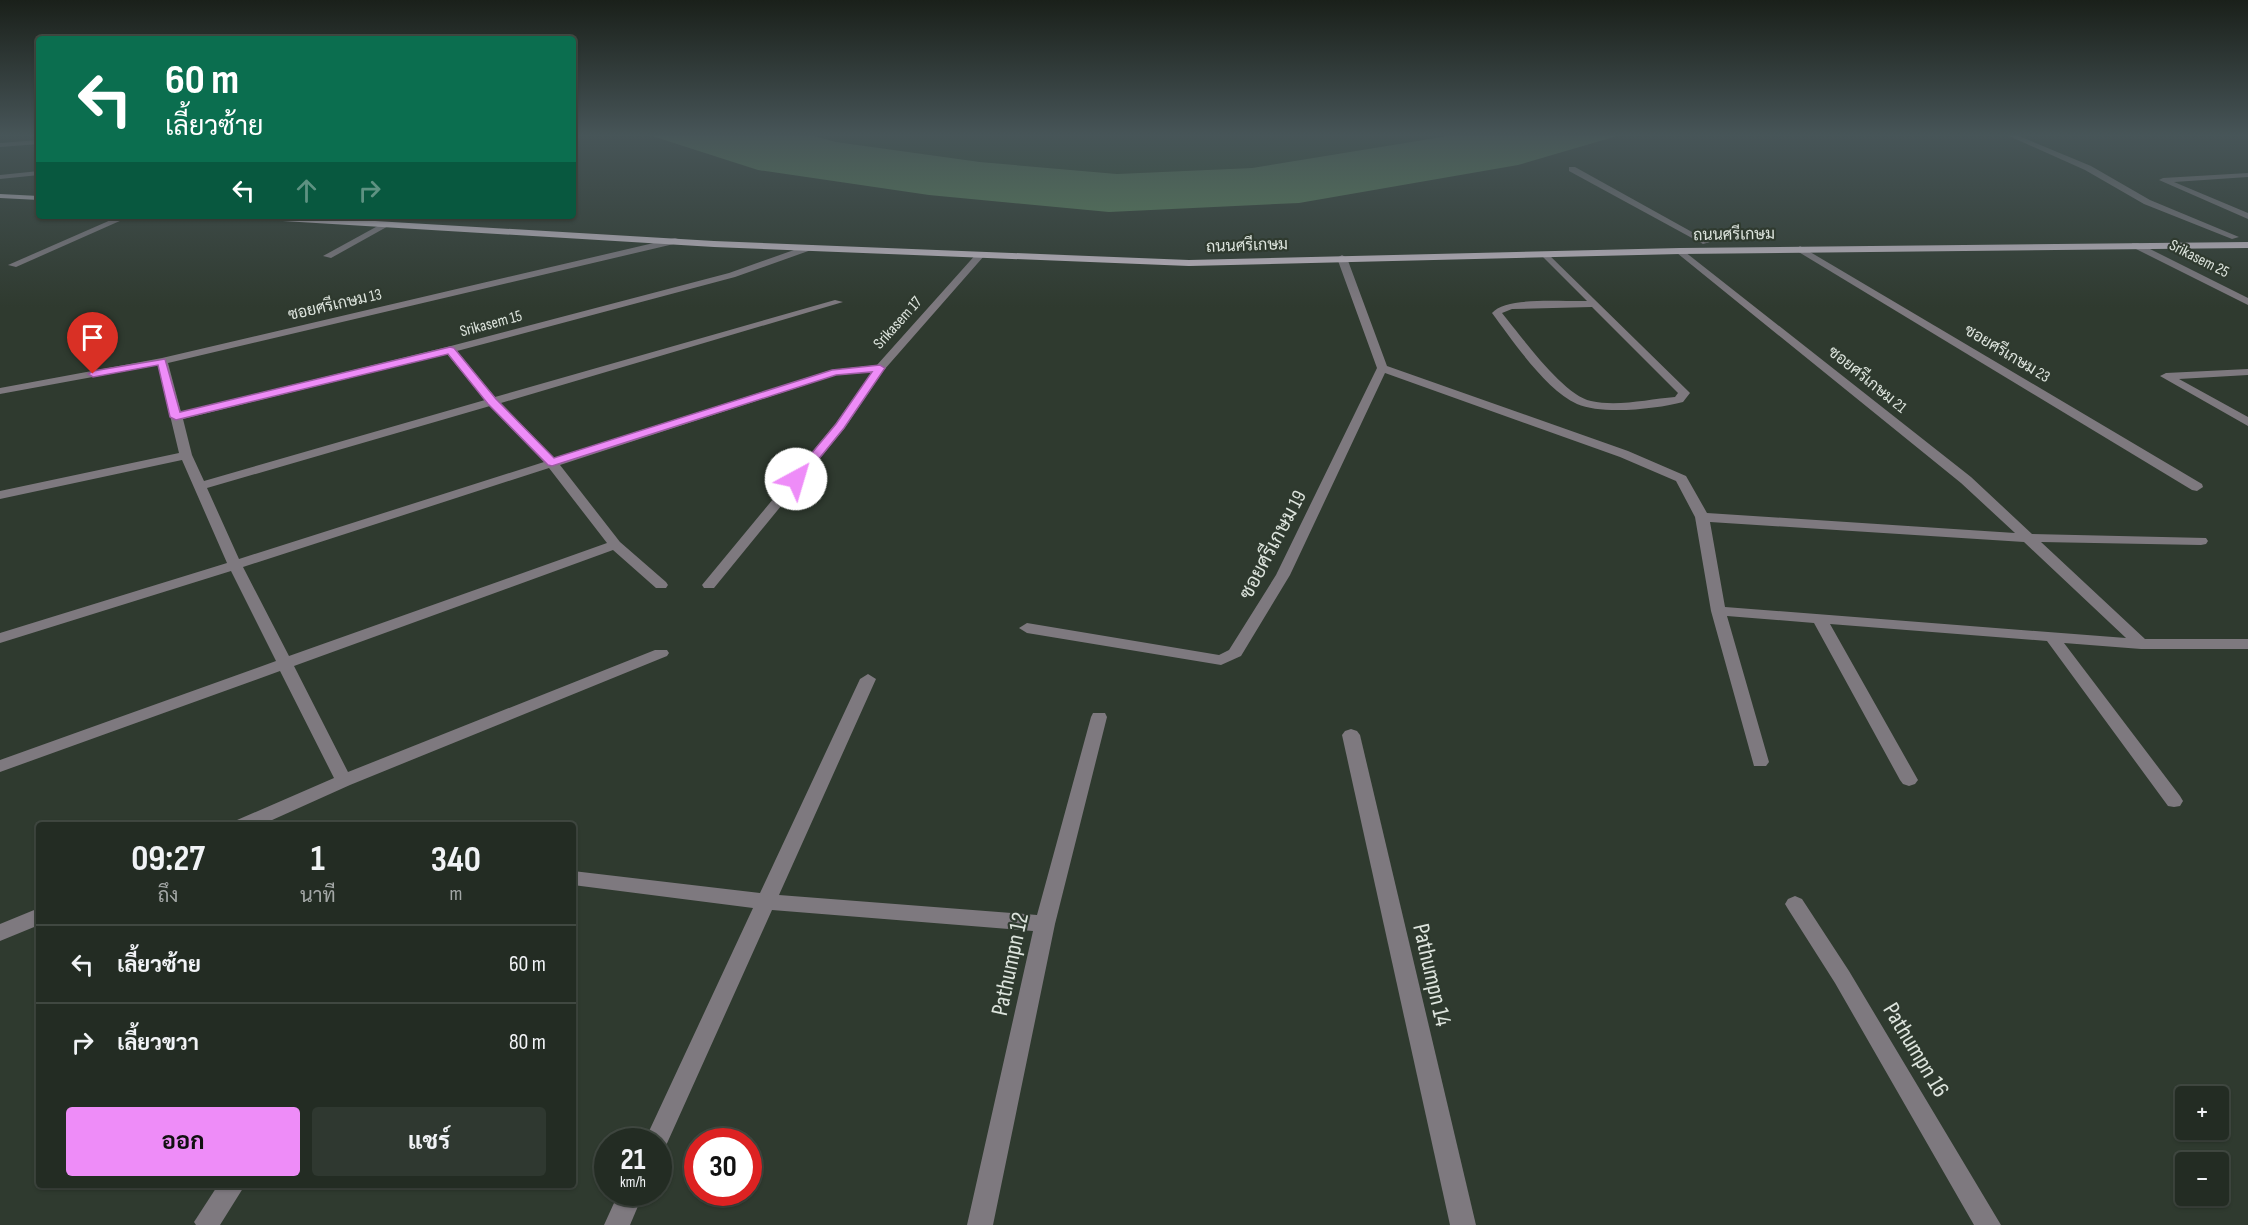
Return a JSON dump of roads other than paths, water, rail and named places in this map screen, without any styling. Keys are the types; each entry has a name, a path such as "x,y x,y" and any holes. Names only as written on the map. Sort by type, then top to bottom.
{"main road":[{"path":"0,196 36,198"},
{"path":"20,207 36,207"},
{"name":"ถนนศรีเกษม","path":"301,219 811,248 1189,263 1680,251 2248,245"},
{"path":"466,219 558,224"},
{"name":"ถนนศรีเกษม","path":"661,230 877,242 1212,253 1356,249"},
{"name":"ถนนศรีเกษม","path":"1367,248 2248,236"},
{"path":"1236,252 1233,255 1234,258 1244,261"},
{"path":"1212,253 1224,257 1220,262"}],"street":[{"path":"1616,193 1706,242"},
{"path":"2132,193 2147,202 2235,237"},
{"path":"2194,193 2248,216"},
{"path":"13,265 120,219"},
{"path":"328,256 388,224"},
{"name":"ซอยศรีเกษม 13","path":"0,391 162,361 675,241"},
{"name":"Srikasem 25","path":"2135,245 2248,302"},
{"name":"Srikasem 15","path":"176,417 450,350 732,275 811,248"},
{"name":"ซอยศรีเกษม 23","path":"1800,249 2197,487"},
{"name":"ซอยศรีเกษม 21","path":"1680,251 1966,480 2141,644"},
{"name":"Srikasem 17","path":"709,585 840,426 880,368 981,254"},
{"path":"1546,255 1596,304 1683,393 1679,400 1590,405 1575,400 1548,374 1497,313 1511,306 1596,304"},
{"path":"1342,258 1382,368 1624,454 1680,480 1702,518 1718,611 1760,762"},
{"path":"201,486 838,302"},
{"path":"450,350 492,402 552,463 615,545 661,585"},
{"path":"162,361 186,455 236,565 344,781"},
{"path":"0,638 236,565 835,372 880,368"},
{"name":"ซอยศรีเกษม 19","path":"1027,628 1221,660 1234,653 1282,575 1382,368"},
{"path":"2248,372 2166,376 2248,422"},
{"path":"0,495 186,455"},
{"path":"1702,518 2030,538 2201,542"},
{"path":"0,766 615,545"},
{"path":"1718,611 2141,644 2248,644"},
{"path":"1820,620 1909,780"},
{"path":"2052,637 2174,801"},
{"path":"251,822 344,781 661,653"},
{"path":"662,1128 868,679"},
{"name":"Pathumpn 12","path":"980,1225 1045,924 1099,717"},
{"name":"Pathumpn 14","path":"1351,735 1463,1225"},
{"path":"576,878 767,902 1045,924"},
{"name":"Pathumpn 16","path":"1795,904 1848,987 1988,1225"},
{"path":"0,933 36,917"},
{"path":"207,1222 231,1188"},
{"path":"617,1225 626,1206"}]}
